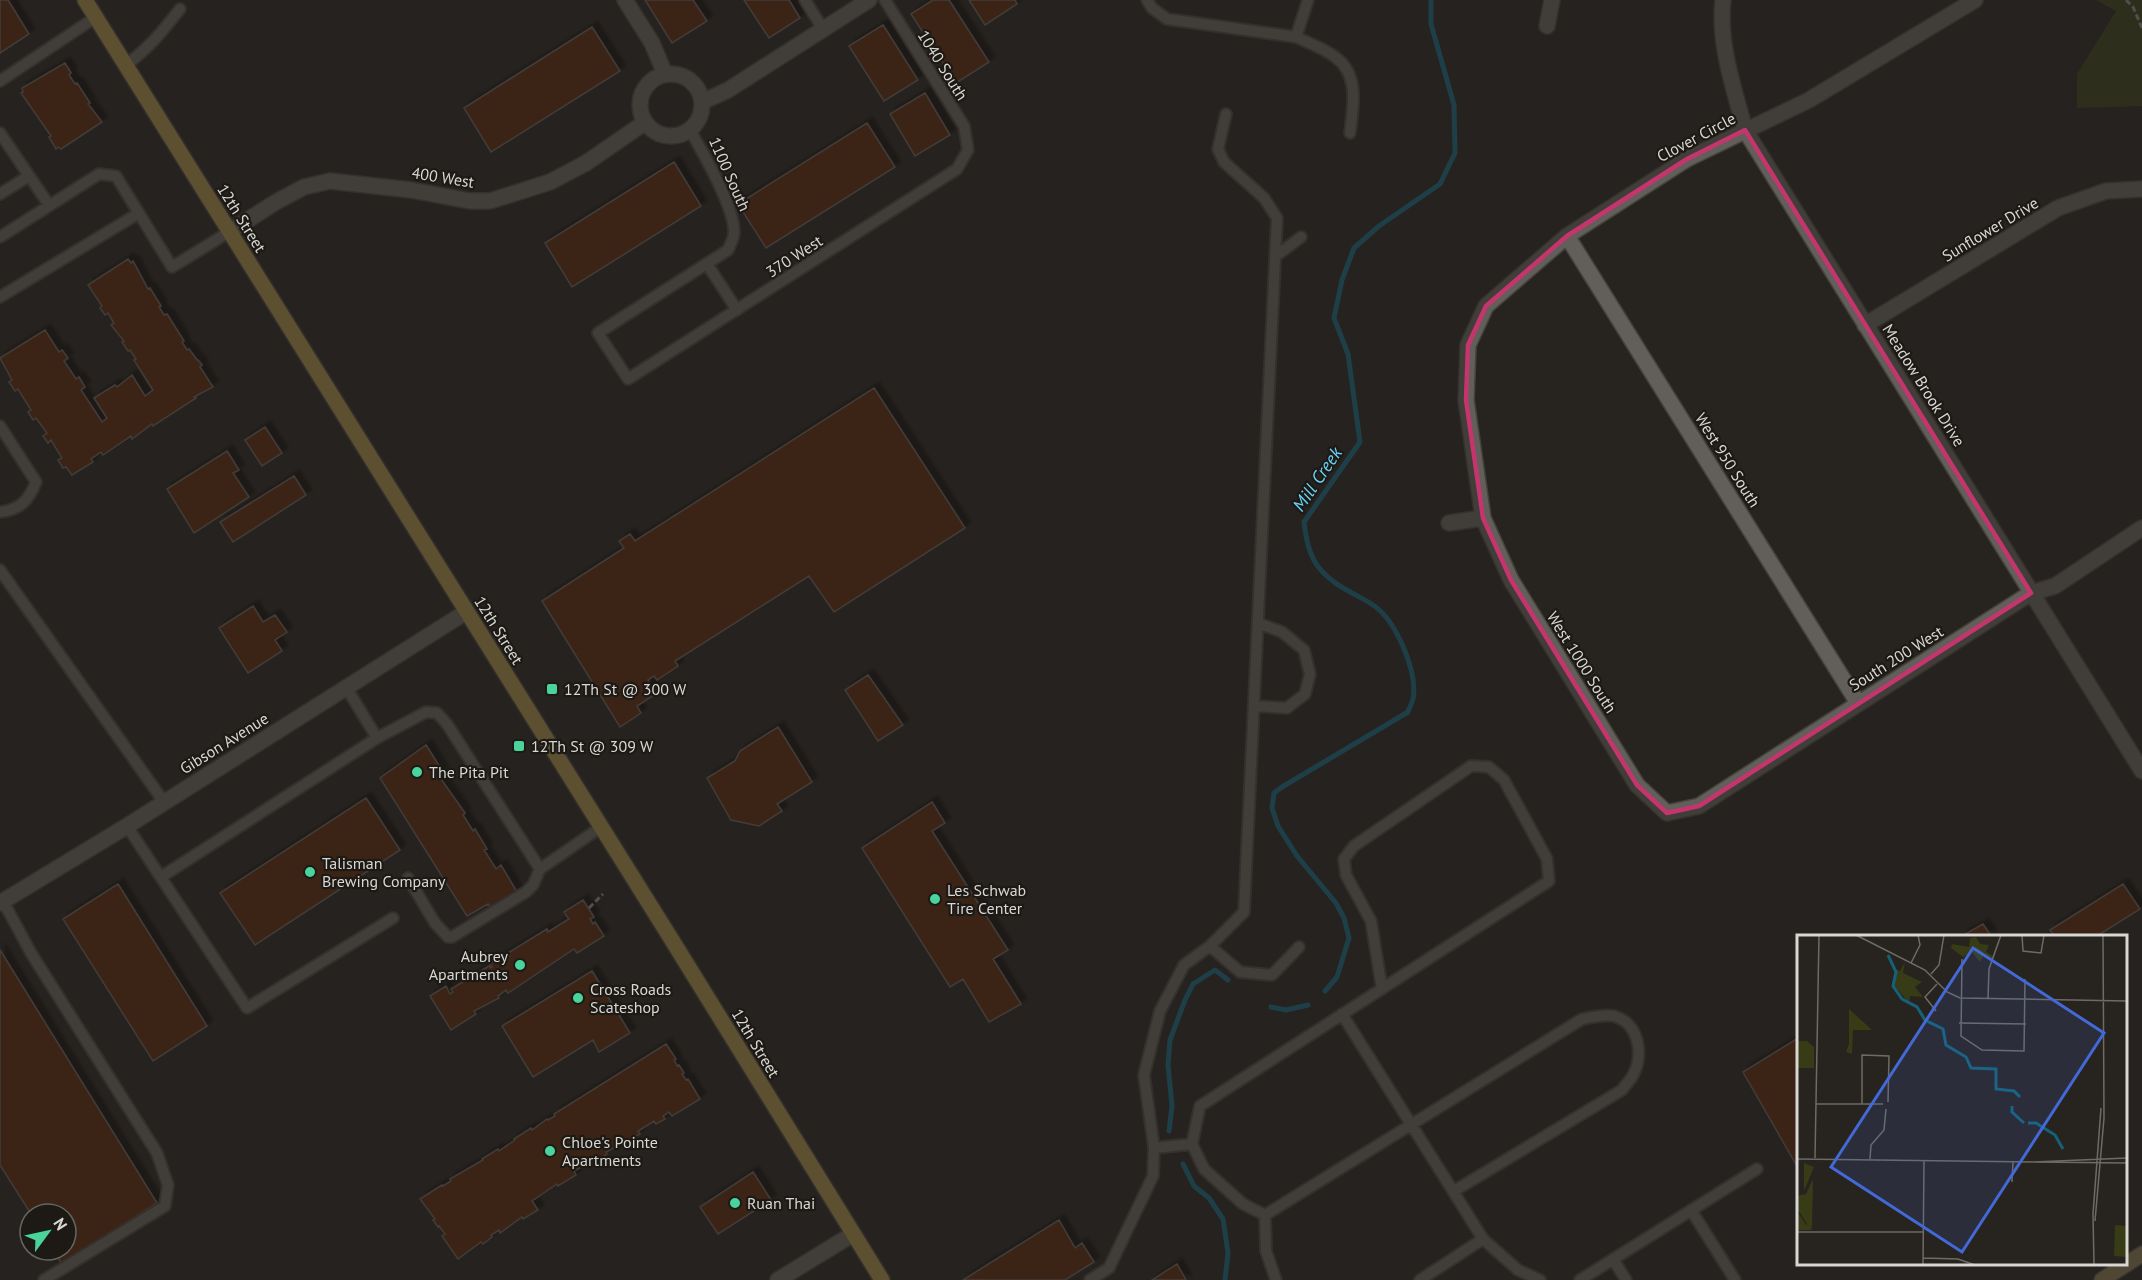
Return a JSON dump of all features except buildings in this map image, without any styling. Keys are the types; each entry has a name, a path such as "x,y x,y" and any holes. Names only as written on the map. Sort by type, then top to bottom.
{"main road":[{"name":"12th Street","path":"86,0 882,1280"},
{"path":"2127,1264 2142,1254"},
{"path":"2102,1280 2125,1265"}],"street":[{"path":"625,0 652,43 665,74"},
{"path":"702,102 728,90 869,0"},
{"path":"1547,26 1552,0"},
{"name":"Meadow Brook Drive","path":"1723,0 1721,18 1725,49 1745,130 2142,771"},
{"name":"Clover Circle","path":"1468,345 1486,306 1567,236 1687,159 1809,100 1975,0"},
{"path":"665,74 686,77 700,92 702,102 701,113 690,130 671,137 652,131 644,123 640,114 639,103 647,84 655,77 665,74"},
{"name":"400 West","path":"229,232 304,187 330,181 411,190 470,201 490,201 550,182 586,163 644,123"},
{"name":"Sunflower Drive","path":"1865,325 2058,208 2106,191 2142,189"},
{"name":"West 950 South","path":"1567,236 1858,703"},
{"name":"West 1000 South","path":"1468,345 1466,400 1483,518 1511,580 1637,785 1667,813"},
{"path":"1449,524 1483,518"},
{"name":"South 200 West","path":"1667,813 1699,806 2031,593 2055,586 2142,528"},
{"name":"Gibson Avenue","path":"2,902 127,826 466,612"},
{"path":"778,1280 853,1234"}],"lane":[{"path":"805,0 823,29"},
{"name":"1040 South","path":"885,0 964,126 968,150"},
{"path":"1147,0 1152,9 1167,19 1296,37 1336,57 1349,73 1354,96 1350,133"},
{"path":"1296,37 1308,0"},
{"path":"126,65 148,49 180,9"},
{"path":"0,81 96,17"},
{"path":"1090,1280 1109,1268 1153,1176 1154,1148 1144,1075 1160,1011 1184,965 1210,946 1244,912 1277,218 1264,198 1224,162 1218,149 1226,114"},
{"name":"1100 South","path":"690,130 714,174 731,218 734,234 728,250 707,264"},
{"path":"0,133 49,205"},
{"name":"370 West","path":"707,264 598,333 628,379 957,169 968,150"},
{"path":"0,237 99,174 116,176 172,267 229,232"},
{"path":"0,194 29,176"},
{"path":"0,297 139,213"},
{"path":"1276,256 1301,237"},
{"path":"707,264 737,310"},
{"path":"0,426 36,482 30,497 16,507 0,512"},
{"path":"0,570 164,802"},
{"path":"1254,706 1287,708 1305,694 1310,674 1304,650 1282,632 1258,623"},
{"path":"346,687 377,738"},
{"path":"161,877 377,738 426,712 437,713 447,724 540,869"},
{"path":"1265,1215 1243,1204 1204,1169 1192,1144 1200,1106 1342,1014 1382,989 1549,881 1547,859 1503,780 1489,767 1471,766 1354,846 1344,859 1346,875 1371,921 1382,989"},
{"path":"127,826 247,1008 393,918"},
{"path":"408,878 435,923 448,937 452,937 526,892 533,885 540,869 601,827"},
{"path":"2,902 31,953 157,1153 168,1185 165,1206 44,1280"},
{"path":"1210,946 1240,972 1272,975 1299,948"},
{"path":"1342,1014 1484,1239 1518,1270 1540,1280"},
{"path":"1265,1215 1582,1019 1614,1016 1628,1024 1637,1040 1639,1058 1633,1076 1622,1090 1454,1191"},
{"path":"1154,1148 1192,1144"},
{"path":"1580,1280 1757,1169"},
{"path":"1691,1210 1736,1280"},
{"path":"1265,1215 1266,1251 1276,1280"},
{"path":"1420,1280 1484,1239"},
{"path":"1613,1259 1626,1280"}],"path":[{"path":"2126,0 2133,7 2142,27"},
{"path":"589,908 603,894"}],"highlighted area":[{"path":"1745,130 2031,593 1699,806 1667,813 1637,785 1511,580 1483,518 1466,400 1468,345 1486,306 1567,236 1687,159"}],"green space":[{"path":"2096,0 2142,0 2142,106 2077,108 2077,74 2116,11"}],"waterway":[{"name":"Mill Creek","path":"1325,991 1337,977 1349,938 1344,918 1336,903 1297,856 1278,826 1272,808 1274,793 1408,712 1413,699 1414,688 1409,661 1390,622 1373,605 1339,585 1320,569 1311,553 1304,522 1360,442 1348,354 1334,318 1342,280 1354,248 1379,226 1440,184 1455,153 1454,105 1431,24 1431,0"},
{"name":"Mill Creek","path":"1169,1131 1172,1106 1168,1065 1170,1040 1185,1000 1193,984 1215,970 1228,980"},
{"name":"Mill Creek","path":"1271,1007 1286,1010 1308,1005"},
{"name":"Mill Creek","path":"1183,1164 1194,1186 1209,1198 1223,1219 1228,1253 1225,1280"}],"place":[{"name":"12Th St @ 300 W","path":"552,689"},
{"name":"12Th St @ 309 W","path":"519,746"},
{"name":"The Pita Pit","path":"417,772"},
{"name":"Talisman Brewing Company","path":"310,872"},
{"name":"Les Schwab Tire Center","path":"935,899"},
{"name":"Aubrey Apartments","path":"520,965"},
{"name":"Cross Roads Scateshop","path":"578,998"},
{"name":"Chloe's Pointe Apartments","path":"550,1151"},
{"name":"Ruan Thai","path":"735,1203"}]}
